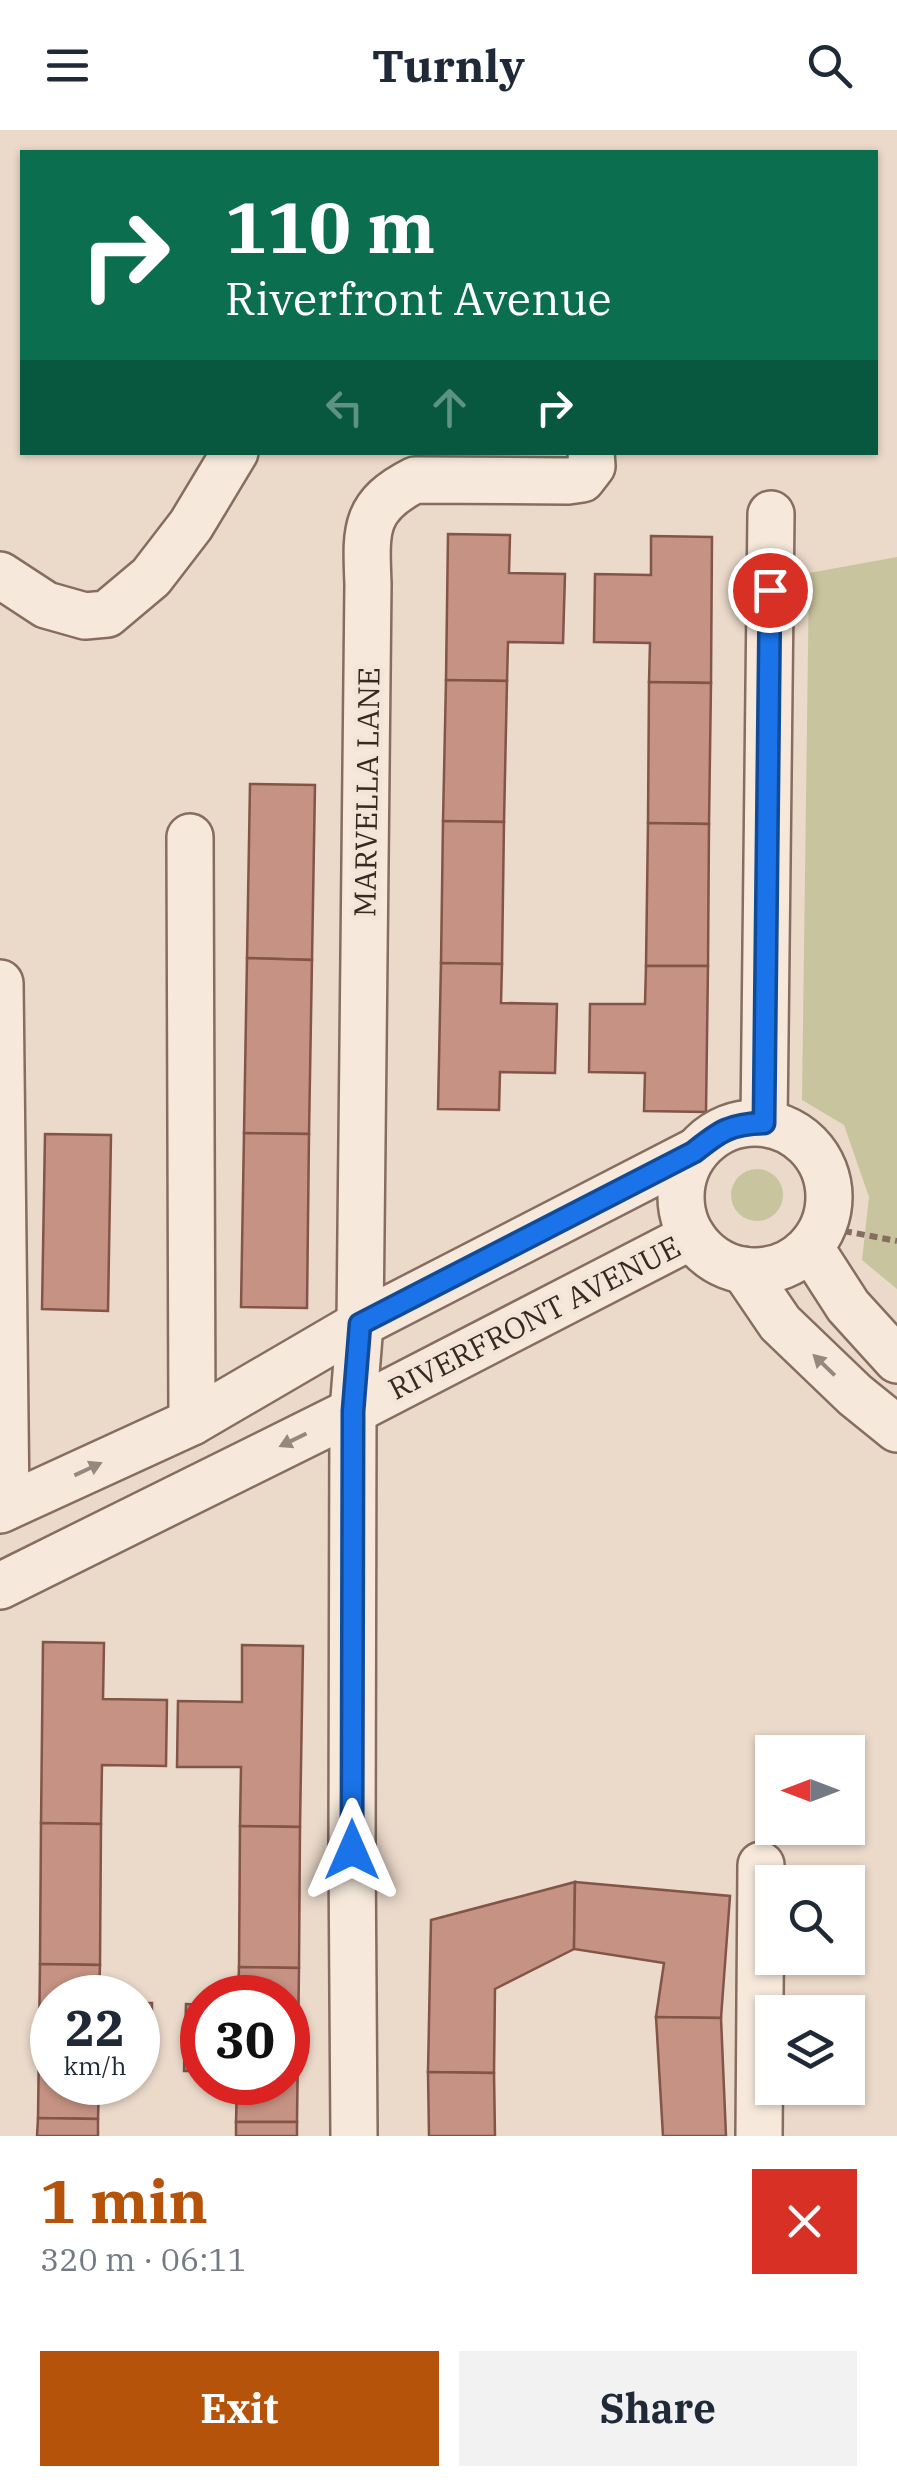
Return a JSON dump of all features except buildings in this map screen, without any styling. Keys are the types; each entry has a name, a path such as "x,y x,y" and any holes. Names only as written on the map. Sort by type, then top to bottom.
{"street":[{"path":"0,575 46,605 85,616 107,614 151,578 191,525 233,455"},
{"name":"MARVELLA LANE","path":"360,1324 366,537 375,511 396,490 415,480 568,481 582,479 592,466 591,455"},
{"path":"764,1123 771,514"},
{"path":"190,837 192,1422"},
{"path":"0,983 3,1509 192,1422 360,1324 694,1152 716,1134 739,1124 764,1123 786,1129 806,1142 820,1160 828,1182 829,1205 816,1237 792,1261 769,1270 744,1270 720,1262 692,1236 682,1199 685,1174 694,1152"},
{"name":"RIVERFRONT AVENUE","path":"0,1586 353,1411 692,1236"},
{"path":"816,1237 848,1306 897,1360"},
{"path":"744,1270 780,1323 854,1395 897,1430"},
{"path":"354,2136 353,1411 360,1324"},
{"path":"759,2136 760,1975"}],"path":[{"path":"816,1237 897,1242"}],"shaded area":[{"path":"897,557 897,1289 862,1260 869,1197 844,1125 802,1100 809,573"},
{"path":"757,1169 775,1177 783,1195 775,1213 757,1221 739,1213 731,1195 739,1177"}],"route":[{"path":"352,1850 353,1411 360,1324 694,1152 716,1134 739,1124 764,1123 770,590"}]}
